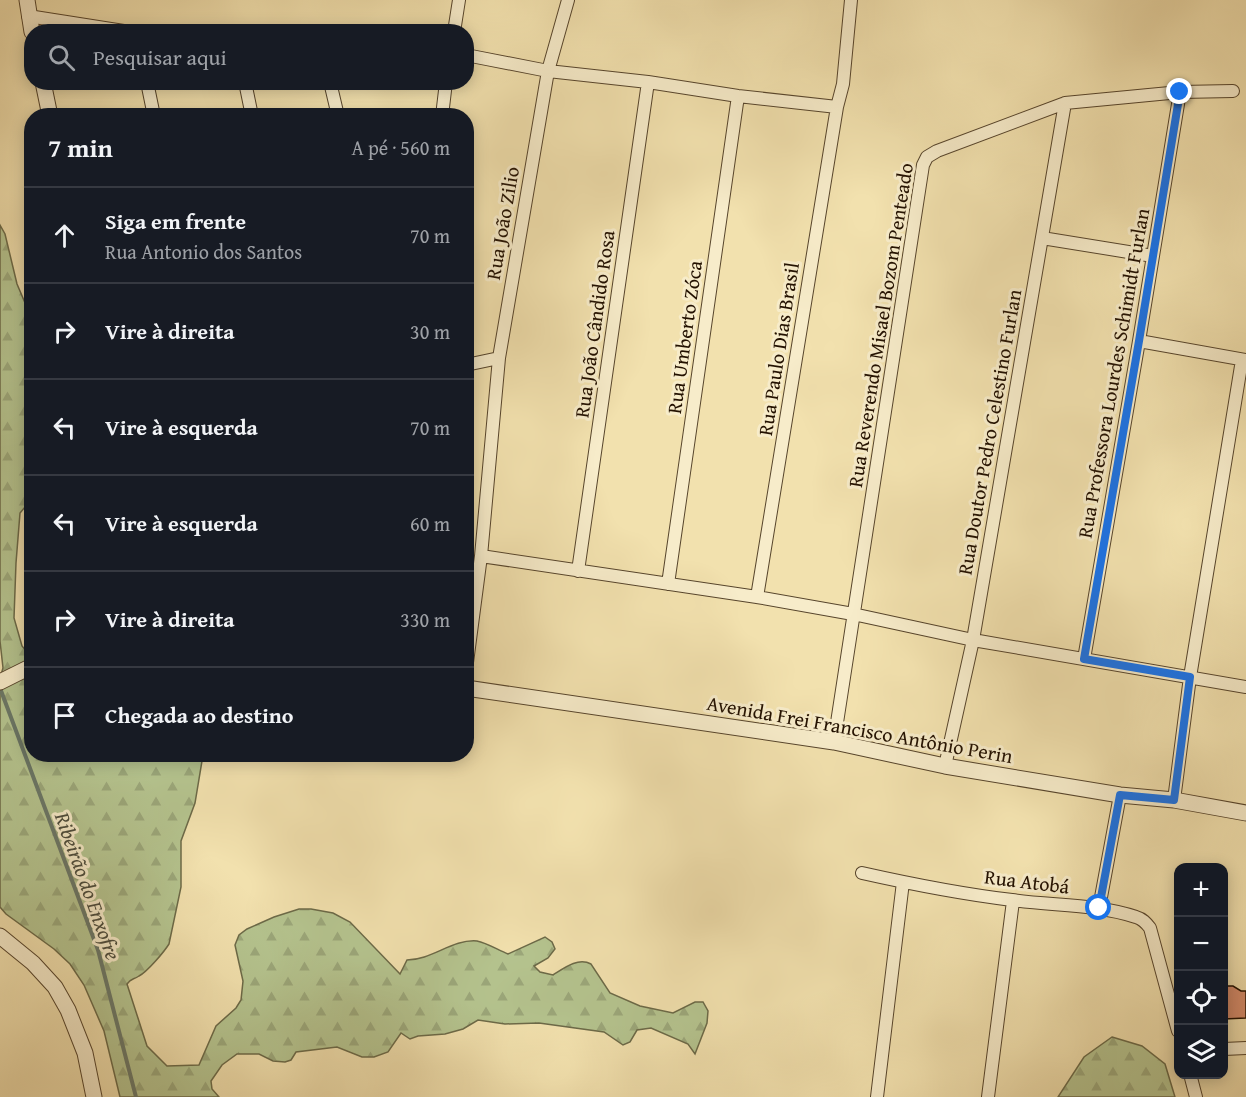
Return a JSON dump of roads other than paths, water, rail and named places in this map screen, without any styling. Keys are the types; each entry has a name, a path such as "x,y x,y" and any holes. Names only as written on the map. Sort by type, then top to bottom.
{"street":[{"path":"455,24 459,0"},
{"name":"Rua João Zilio","path":"474,609 500,358 548,71 567,0"},
{"name":"Rua Paulo Dias Brasil","path":"757,597 837,107 843,84 851,0"},
{"path":"30,24 27,8 96,24"},
{"path":"474,57 548,71 837,107"},
{"name":"Rua João Cândido Rosa","path":"578,571 648,82"},
{"path":"45,90 48,108"},
{"path":"149,90 152,108"},
{"path":"247,90 250,108"},
{"path":"332,90 336,108"},
{"path":"443,108 445,90"},
{"name":"Rua Reverendo Misael Bozom Penteado","path":"834,742 922,165 927,157 937,152 1065,103 1180,92 1233,91"},
{"name":"Rua Professora Lourdes Schimidt Furlan","path":"1084,659 1180,92"},
{"name":"Rua Umberto Zóca","path":"668,584 738,96"},
{"name":"Rua Doutor Pedro Celestino Furlan","path":"945,766 973,640 1065,103"},
{"path":"1042,238 1153,256"},
{"path":"1139,341 1244,360 1190,677 1174,800"},
{"path":"474,363 500,358"},
{"path":"481,556 757,597 853,614 973,640 1246,687"},
{"path":"0,682 24,670"},
{"name":"Avenida Frei Francisco Antônio Perin","path":"474,689 834,742 945,766 1246,813"},
{"path":"1099,908 1120,795"},
{"name":"Rua Atobá","path":"862,873 1013,901 1099,908 1138,917 1150,928 1177,1025"},
{"path":"877,1097 903,882"},
{"path":"988,1097 1013,901"},
{"path":"0,936 33,963 55,987 68,1010 85,1053 94,1097"},
{"path":"1228,1049 1246,1048"},
{"path":"1192,1079 1197,1097"}],"waterway":[{"name":"Ribeirão do Enxofre","path":"0,688 24,752"},
{"name":"Ribeirão do Enxofre","path":"28,762 98,950 136,1097"}]}
